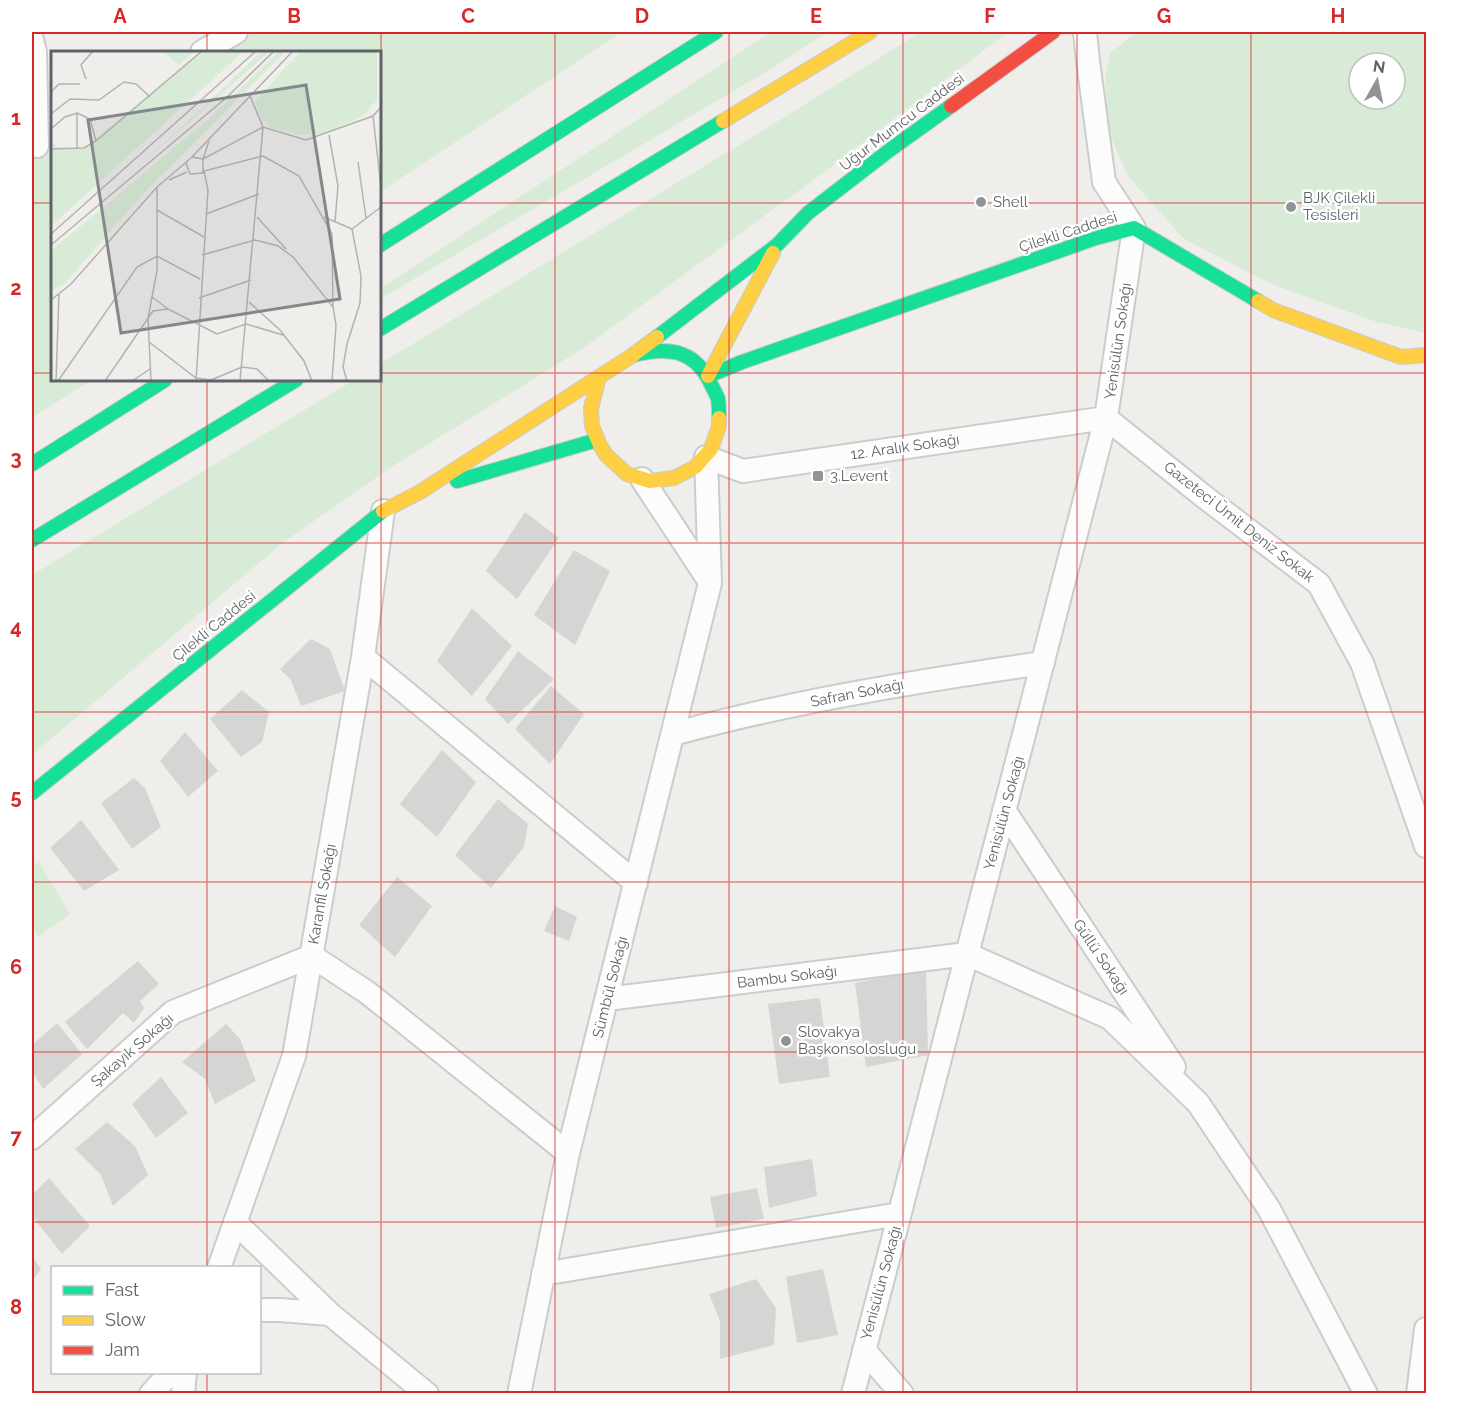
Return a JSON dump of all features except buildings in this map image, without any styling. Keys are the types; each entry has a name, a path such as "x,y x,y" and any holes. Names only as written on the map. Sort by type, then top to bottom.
{"main road":[{"path":"381,244 716,32"},
{"path":"381,328 870,32"},
{"name":"Uğur Mumcu Caddesi","path":"633,355 777,245 808,213 900,142 1053,32"},
{"name":"Çilekli Caddesi","path":"708,376 1096,238 1134,228 1274,310 1401,357 1426,355"},
{"name":"Uğur Mumcu Caddesi","path":"708,376 777,245"},
{"path":"598,377 591,397 591,426 601,449 610,460 626,472 642,479 673,478 698,465 714,446 721,414 718,398 708,376 700,364 675,351 649,350 633,355"},
{"name":"Çilekli Caddesi","path":"32,793 383,511 420,492 633,355"},
{"path":"32,464 163,381"},
{"path":"32,540 294,381"},
{"name":"Çilekli Caddesi","path":"420,492 597,440"}],"street":[{"path":"204,51 236,32"},
{"path":"1085,32 1104,182 1134,228"},
{"path":"32,40 35,52 40,144"},
{"name":"Yenisülün Sokağı","path":"853,1394 1106,418 1134,228"},
{"name":"12. Aralık Sokağı","path":"706,457 743,471 1106,418"},
{"name":"Gazeteci Ümit Deniz Sokak","path":"1106,418 1319,585 1362,663 1426,846"},
{"name":"Sümbül Sokağı","path":"519,1394 568,1153 710,583 706,457"},
{"path":"642,479 710,583"},
{"name":"Karanfil Sokağı","path":"220,1266 294,1056 363,657 383,511"},
{"path":"363,657 636,883"},
{"name":"Safran Sokağı","path":"673,734 727,719 814,701 937,678 1043,663"},
{"name":"Güllü Sokağı","path":"1004,810 1269,1209 1366,1394"},
{"name":"Güllü Sokağı","path":"967,954 1110,1018 1198,1103"},
{"name":"Bambu Sokağı","path":"607,999 967,954"},
{"path":"312,956 368,993 568,1153"},
{"name":"Şakayık Sokağı","path":"32,1138 173,1012 312,956"},
{"path":"543,1274 899,1214"},
{"path":"235,1222 330,1314 427,1394"},
{"path":"261,1310 330,1314"},
{"path":"1418,1394 1426,1329"},
{"path":"864,1350 902,1394"},
{"path":"151,1394 169,1374"},
{"path":"183,1394 186,1374"}],"green space":[{"path":"235,32 622,32 381,191 381,51 203,51"},
{"path":"771,32 828,32 769,70 381,298 381,288"},
{"path":"921,32 1008,32 819,176 582,349 393,466 285,541 32,755 32,575 352,381 381,381 381,363"},
{"name":"BJK Çilekli Tesisleri","path":"1137,32 1426,32 1426,333 1377,322 1274,285 1184,239 1128,176 1109,133 1105,78 1110,53"},
{"path":"51,138 51,381 89,381 32,418 32,148"},
{"path":"39,862 70,914 38,937 32,925 32,868"}],"traffic: fast":[{"path":"381,244 716,32"},
{"path":"657,337 777,245 808,213 951,106"},
{"path":"381,328 723,121"},
{"path":"708,376 1096,238 1134,228 1258,301"},
{"path":"633,355 667,351 687,356 703,371 710,382 719,404 719,418"},
{"path":"32,464 163,381"},
{"path":"32,540 294,381"},
{"path":"457,481 597,440"},
{"path":"32,793 383,511"}],"traffic: slow":[{"path":"723,121 870,32"},
{"path":"708,376 773,253"},
{"path":"1258,301 1273,310 1401,357 1426,355"},
{"path":"383,511 420,492 633,355 657,337"},
{"path":"599,377 591,408 592,426 606,455 627,474 650,481 674,478 695,467 711,449 719,426 719,418"}],"traffic: jam":[{"path":"951,106 1053,32"}],"place":[{"name":"Shell","path":"981,202"},
{"name":"BJK Çilekli Tesisleri","path":"1291,207"},
{"name":"3.Levent","path":"818,476"},
{"name":"Slovakya Başkonsolosluğu","path":"786,1041"}]}
